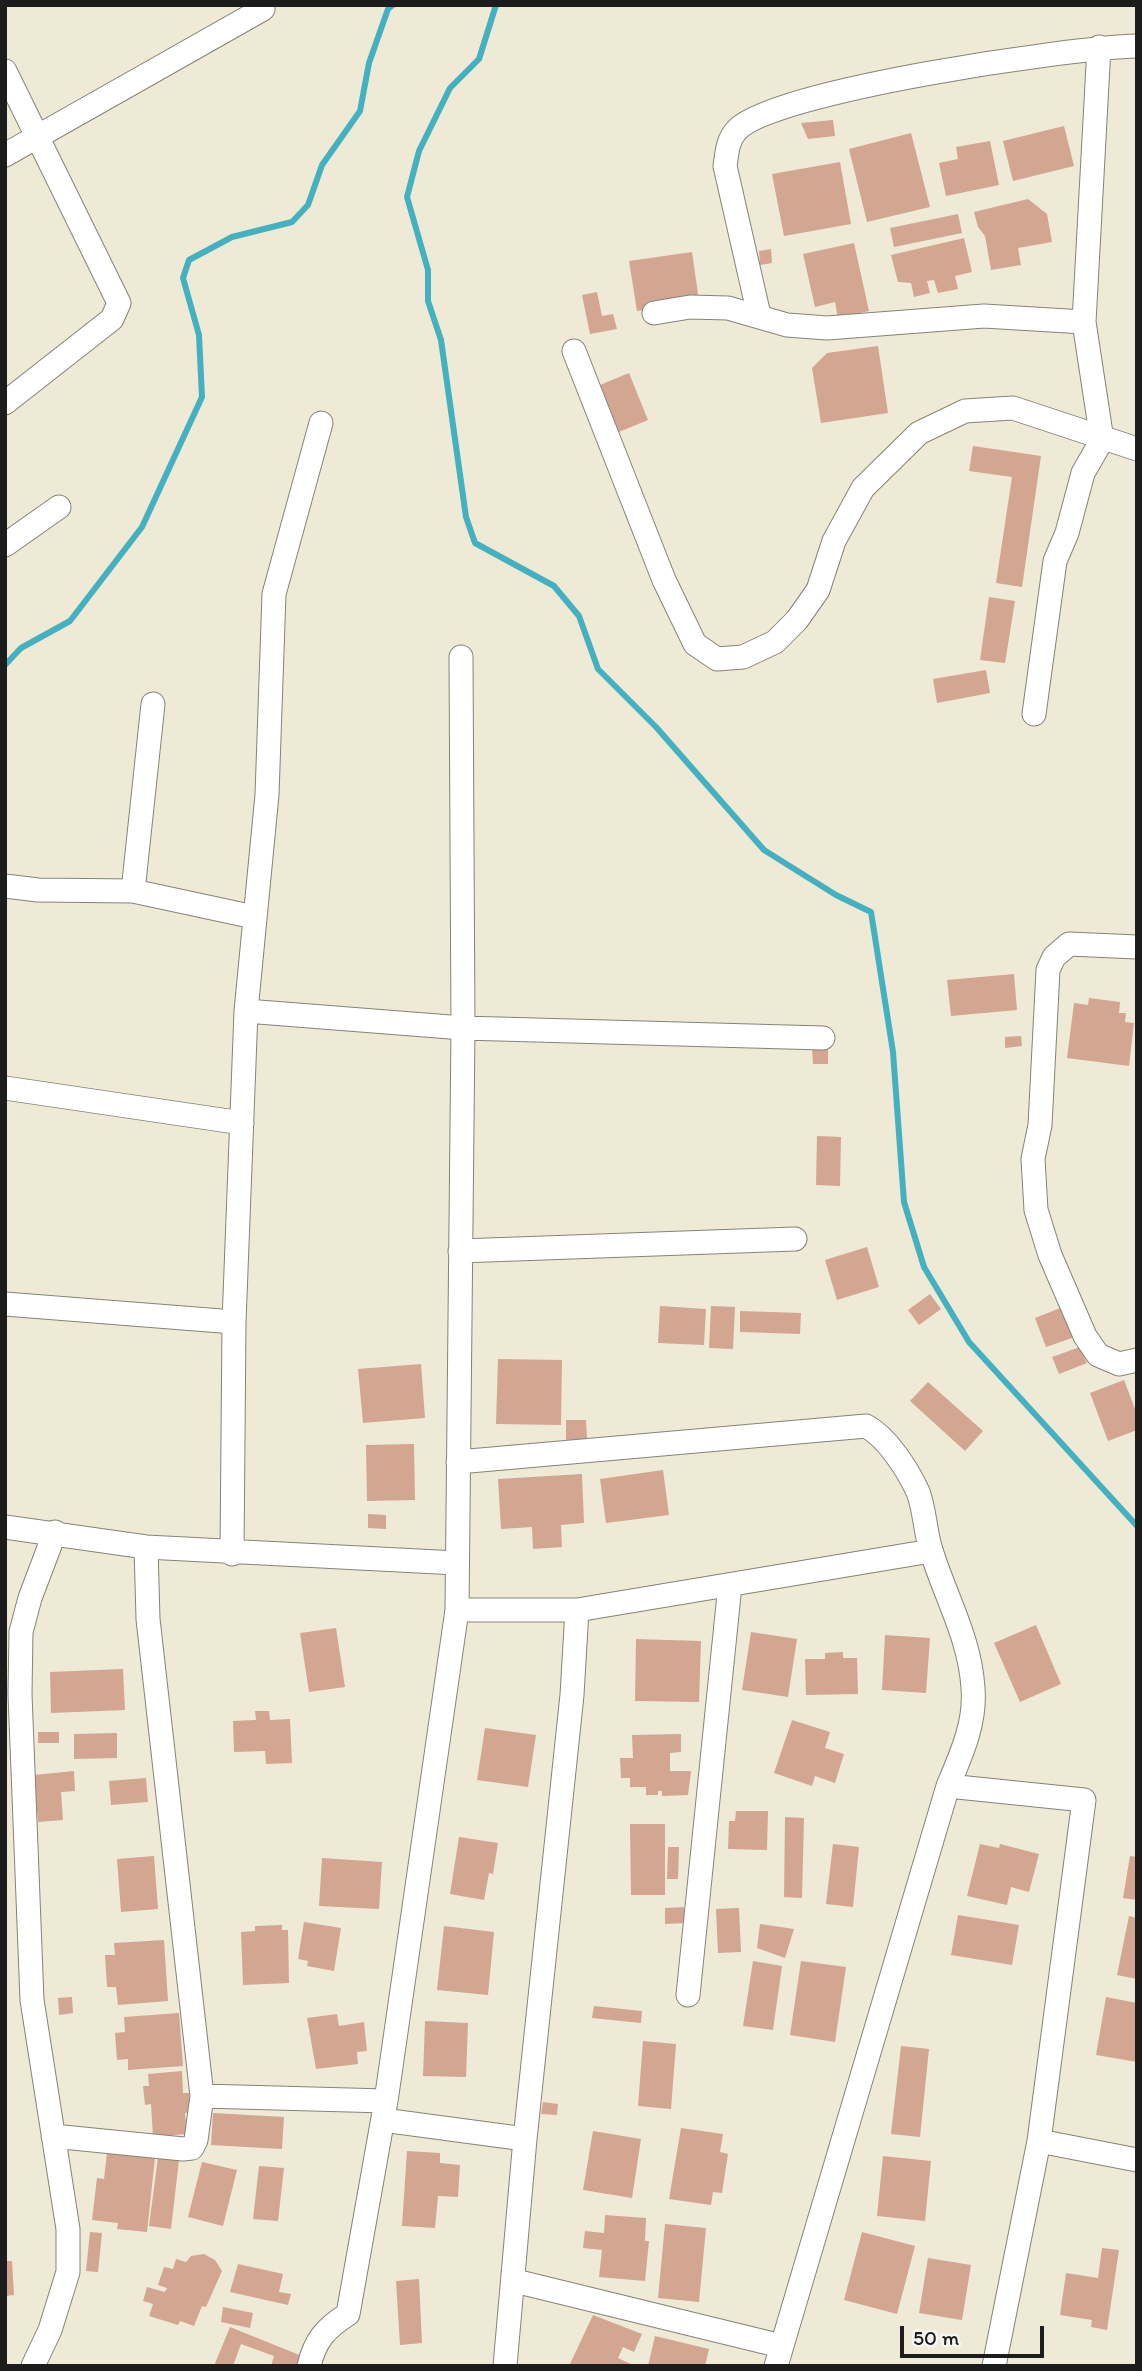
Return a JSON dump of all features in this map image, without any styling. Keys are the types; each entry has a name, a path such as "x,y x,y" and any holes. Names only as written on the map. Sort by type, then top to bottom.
{"street":[{"path":"5,155 263,9"},
{"path":"759,315 725,166 728,146 736,130 779,108 844,92 1008,59 1099,47 1137,46"},
{"path":"1034,714 1055,561 1067,533 1083,473 1102,440 1084,322 1099,47"},
{"path":"5,71 119,303 112,319 5,403"},
{"path":"654,313 690,307 728,308 787,325 827,328 984,316 1084,322"},
{"path":"574,351 664,580 695,644 717,659 743,657 775,642 797,620 818,590 834,541 863,488 919,433 965,411 1013,408 1102,440 1137,449"},
{"path":"232,1553 234,1322 246,1011 267,794 274,594 321,423"},
{"path":"5,545 59,507"},
{"path":"309,2366 314,2344 330,2326 348,2314 384,2111 457,1610 463,1028 461,657"},
{"path":"133,891 153,704"},
{"path":"5,886 38,890 133,891 254,917"},
{"path":"1137,947 1069,944 1054,957 1048,970 1040,1125 1033,1159 1039,1221 1050,1255 1085,1336 1098,1355 1119,1364 1137,1360"},
{"path":"246,1011 463,1028 823,1038"},
{"path":"5,1088 242,1123"},
{"path":"460,1251 794,1239"},
{"path":"5,1304 234,1322"},
{"path":"458,1462 866,1426 886,1443 918,1493 931,1550 955,1609 969,1659 974,1690 968,1740 948,1786 778,2356 515,2281"},
{"path":"5,1527 146,1547 457,1563"},
{"path":"33,2366 50,2330 68,2273 68,2229 32,2000 13,1694 21,1632 30,1598 55,1532"},
{"path":"53,2136 192,2148 196,2140 202,2096 148,1619 146,1547"},
{"path":"457,1610 577,1610 931,1550"},
{"path":"688,1995 730,1585"},
{"path":"505,2366 515,2281 525,2139 572,1695 577,1610"},
{"path":"948,1786 1084,1800 1039,2141 994,2366"},
{"path":"202,2096 384,2111 525,2139"},
{"path":"1039,2141 1137,2160"}],"building":[{"path":"833,120 835,136 808,139 801,123"},
{"path":"1064,126 1074,166 1013,181 1003,141"},
{"path":"911,133 930,207 867,222 849,149"},
{"path":"990,141 999,185 946,196 939,163 958,159 956,147"},
{"path":"840,162 851,224 784,236 772,174"},
{"path":"1028,199 1047,214 1052,242 1018,248 1021,265 991,270 985,236 978,227 974,212"},
{"path":"958,214 962,233 894,247 890,228"},
{"path":"964,238 972,272 955,276 958,289 938,293 934,280 927,281 930,293 914,297 911,283 898,282 891,255"},
{"path":"854,243 869,311 838,318 835,302 815,307 803,254"},
{"path":"771,249 772,263 760,265 759,251"},
{"path":"692,252 699,301 637,311 629,261"},
{"path":"597,292 602,316 613,314 617,329 590,334 582,295"},
{"path":"878,346 888,413 821,423 812,368 827,353"},
{"path":"629,373 648,420 619,432 600,385"},
{"path":"973,446 1041,456 1022,587 996,583 1012,477 969,471"},
{"path":"989,597 1015,601 1005,663 980,660"},
{"path":"986,670 990,693 937,703 933,679"},
{"path":"1014,974 1017,1010 951,1016 947,980"},
{"path":"1089,998 1120,1002 1119,1013 1126,1013 1125,1022 1134,1023 1129,1066 1067,1058 1074,1003 1088,1005"},
{"path":"1021,1036 1022,1046 1005,1048 1005,1037"},
{"path":"812,1049 828,1049 828,1064 813,1064"},
{"path":"817,1136 841,1137 840,1186 816,1185"},
{"path":"867,1247 879,1287 837,1300 825,1260"},
{"path":"930,1294 941,1309 919,1325 908,1310"},
{"path":"660,1306 706,1309 704,1345 658,1343"},
{"path":"711,1306 735,1307 733,1349 709,1348"},
{"path":"1063,1307 1075,1337 1046,1347 1035,1318"},
{"path":"740,1311 801,1313 800,1334 740,1332"},
{"path":"1080,1347 1087,1363 1059,1374 1052,1357"},
{"path":"498,1359 562,1360 561,1425 496,1424"},
{"path":"421,1364 425,1418 363,1423 358,1369"},
{"path":"1124,1380 1137,1414 1137,1430 1108,1441 1090,1393"},
{"path":"928,1382 983,1431 965,1451 910,1401"},
{"path":"566,1420 586,1420 587,1439 566,1440"},
{"path":"414,1444 415,1500 367,1501 366,1445"},
{"path":"663,1470 669,1515 606,1523 600,1479"},
{"path":"582,1474 584,1523 561,1525 562,1547 533,1549 532,1527 501,1529 498,1479"},
{"path":"368,1514 386,1515 386,1529 368,1528"},
{"path":"1036,1625 1061,1684 1020,1702 994,1643"},
{"path":"336,1628 345,1687 309,1692 300,1633"},
{"path":"751,1632 797,1639 788,1697 742,1690"},
{"path":"885,1635 930,1638 926,1693 882,1690"},
{"path":"636,1639 701,1641 699,1702 635,1701"},
{"path":"843,1652 843,1658 857,1658 858,1694 806,1695 805,1659 825,1659 825,1653"},
{"path":"123,1669 125,1710 51,1713 50,1672"},
{"path":"255,1711 269,1711 270,1720 290,1719 292,1763 266,1764 265,1751 234,1752 233,1721 256,1720"},
{"path":"792,1720 830,1732 825,1748 844,1754 835,1783 815,1776 812,1786 774,1773"},
{"path":"485,1728 536,1735 528,1787 477,1780"},
{"path":"38,1732 59,1732 59,1743 38,1743"},
{"path":"117,1733 117,1758 74,1759 74,1734"},
{"path":"681,1734 681,1752 670,1753 670,1771 691,1771 688,1795 662,1796 662,1791 658,1791 658,1795 646,1795 646,1787 630,1787 630,1778 621,1778 620,1758 633,1758 632,1735"},
{"path":"74,1771 75,1791 61,1792 63,1820 38,1822 34,1775"},
{"path":"146,1778 148,1802 111,1805 109,1781"},
{"path":"736,1811 768,1811 767,1850 728,1849 729,1821 735,1821"},
{"path":"785,1817 804,1818 802,1898 784,1897"},
{"path":"630,1824 665,1824 665,1895 631,1895"},
{"path":"459,1837 498,1843 493,1874 489,1873 484,1900 450,1894"},
{"path":"833,1844 859,1847 853,1907 826,1904"},
{"path":"980,1844 999,1848 1000,1844 1039,1854 1029,1892 1011,1887 1007,1905 967,1896"},
{"path":"668,1847 679,1847 678,1879 667,1879"},
{"path":"154,1856 158,1909 121,1912 117,1859"},
{"path":"1130,1856 1137,1857 1137,1900 1123,1898"},
{"path":"322,1858 382,1862 379,1909 319,1906"},
{"path":"684,1907 685,1923 665,1924 665,1908"},
{"path":"739,1908 741,1952 718,1953 716,1909"},
{"path":"958,1915 1019,1925 1012,1965 951,1955"},
{"path":"1129,1916 1137,1918 1137,1979 1117,1975"},
{"path":"304,1922 341,1928 334,1971 307,1966 308,1961 298,1959"},
{"path":"760,1924 794,1929 785,1958 757,1948"},
{"path":"282,1925 282,1930 288,1930 289,1983 243,1985 241,1932 255,1931 255,1926"},
{"path":"444,1926 494,1932 488,1995 437,1990"},
{"path":"164,1940 168,2001 118,2005 116,1987 107,1987 105,1955 115,1955 114,1943"},
{"path":"753,1961 782,1966 773,2030 743,2026"},
{"path":"801,1961 846,1967 835,2042 790,2035"},
{"path":"72,1997 73,2013 59,2015 58,1998"},
{"path":"1106,1997 1137,2003 1137,2062 1096,2055"},
{"path":"594,2006 642,2011 641,2023 592,2018"},
{"path":"179,2013 183,2066 128,2070 128,2059 117,2060 115,2033 125,2032 124,2017"},
{"path":"337,2014 339,2026 364,2022 367,2051 357,2052 358,2064 316,2069 307,2018"},
{"path":"425,2021 468,2023 466,2077 423,2076"},
{"path":"643,2041 676,2044 671,2109 638,2106"},
{"path":"901,2046 929,2049 920,2137 891,2134"},
{"path":"182,2071 183,2093 189,2093 191,2112 185,2113 187,2134 153,2137 151,2104 145,2105 143,2086 149,2086 148,2074"},
{"path":"543,2102 558,2104 557,2115 541,2114"},
{"path":"213,2113 284,2117 282,2149 211,2145"},
{"path":"681,2128 723,2134 720,2152 728,2154 722,2193 713,2192 711,2205 669,2199"},
{"path":"593,2131 641,2139 632,2198 583,2190"},
{"path":"407,2151 440,2153 440,2163 460,2165 458,2197 438,2196 435,2228 402,2226"},
{"path":"107,2153 155,2158 147,2232 117,2229 118,2223 92,2220 97,2178 104,2179"},
{"path":"883,2156 931,2161 925,2221 877,2216"},
{"path":"158,2157 179,2160 171,2229 149,2226"},
{"path":"202,2162 237,2170 223,2226 188,2217"},
{"path":"259,2166 284,2168 278,2221 253,2219"},
{"path":"605,2215 646,2218 645,2241 649,2241 645,2281 599,2277 602,2250 583,2248 585,2231 604,2233"},
{"path":"665,2224 706,2228 699,2302 658,2298"},
{"path":"90,2232 102,2233 98,2272 86,2271"},
{"path":"862,2232 915,2246 897,2314 844,2300"},
{"path":"1102,2248 1119,2250 1107,2330 1091,2327 1092,2320 1060,2315 1066,2273 1098,2278"},
{"path":"204,2254 215,2260 222,2271 194,2326 180,2321 178,2325 149,2316 153,2304 143,2301 147,2287 165,2292 167,2288 158,2285 164,2267 173,2269 176,2259 186,2262 191,2256"},
{"path":"928,2258 971,2265 962,2320 919,2313"},
{"path":"5,2261 12,2261 14,2295 5,2296"},
{"path":"238,2264 283,2274 279,2292 291,2294 288,2305 230,2292"},
{"path":"419,2279 422,2343 400,2345 396,2281"},
{"path":"223,2307 253,2313 250,2328 221,2322"},
{"path":"593,2315 642,2334 634,2352 623,2347 618,2358 635,2366 570,2364"},
{"path":"230,2327 302,2356 298,2366 271,2366 274,2356 241,2344 233,2366 214,2366"},
{"path":"655,2336 709,2349 705,2366 648,2366"}],"waterway":[{"path":"5,665 21,648 70,621 142,527 202,397 199,335 183,278 189,260 232,237 292,222 308,205 322,165 360,111 369,63 388,9 393,5"},
{"path":"496,5 479,59 450,88 419,151 407,197 428,270 428,301 441,340 466,517 475,543 554,586 579,616 598,669 656,727 764,850 836,895 871,912 893,1052 904,1202 924,1267 969,1342 1137,1526"}]}
